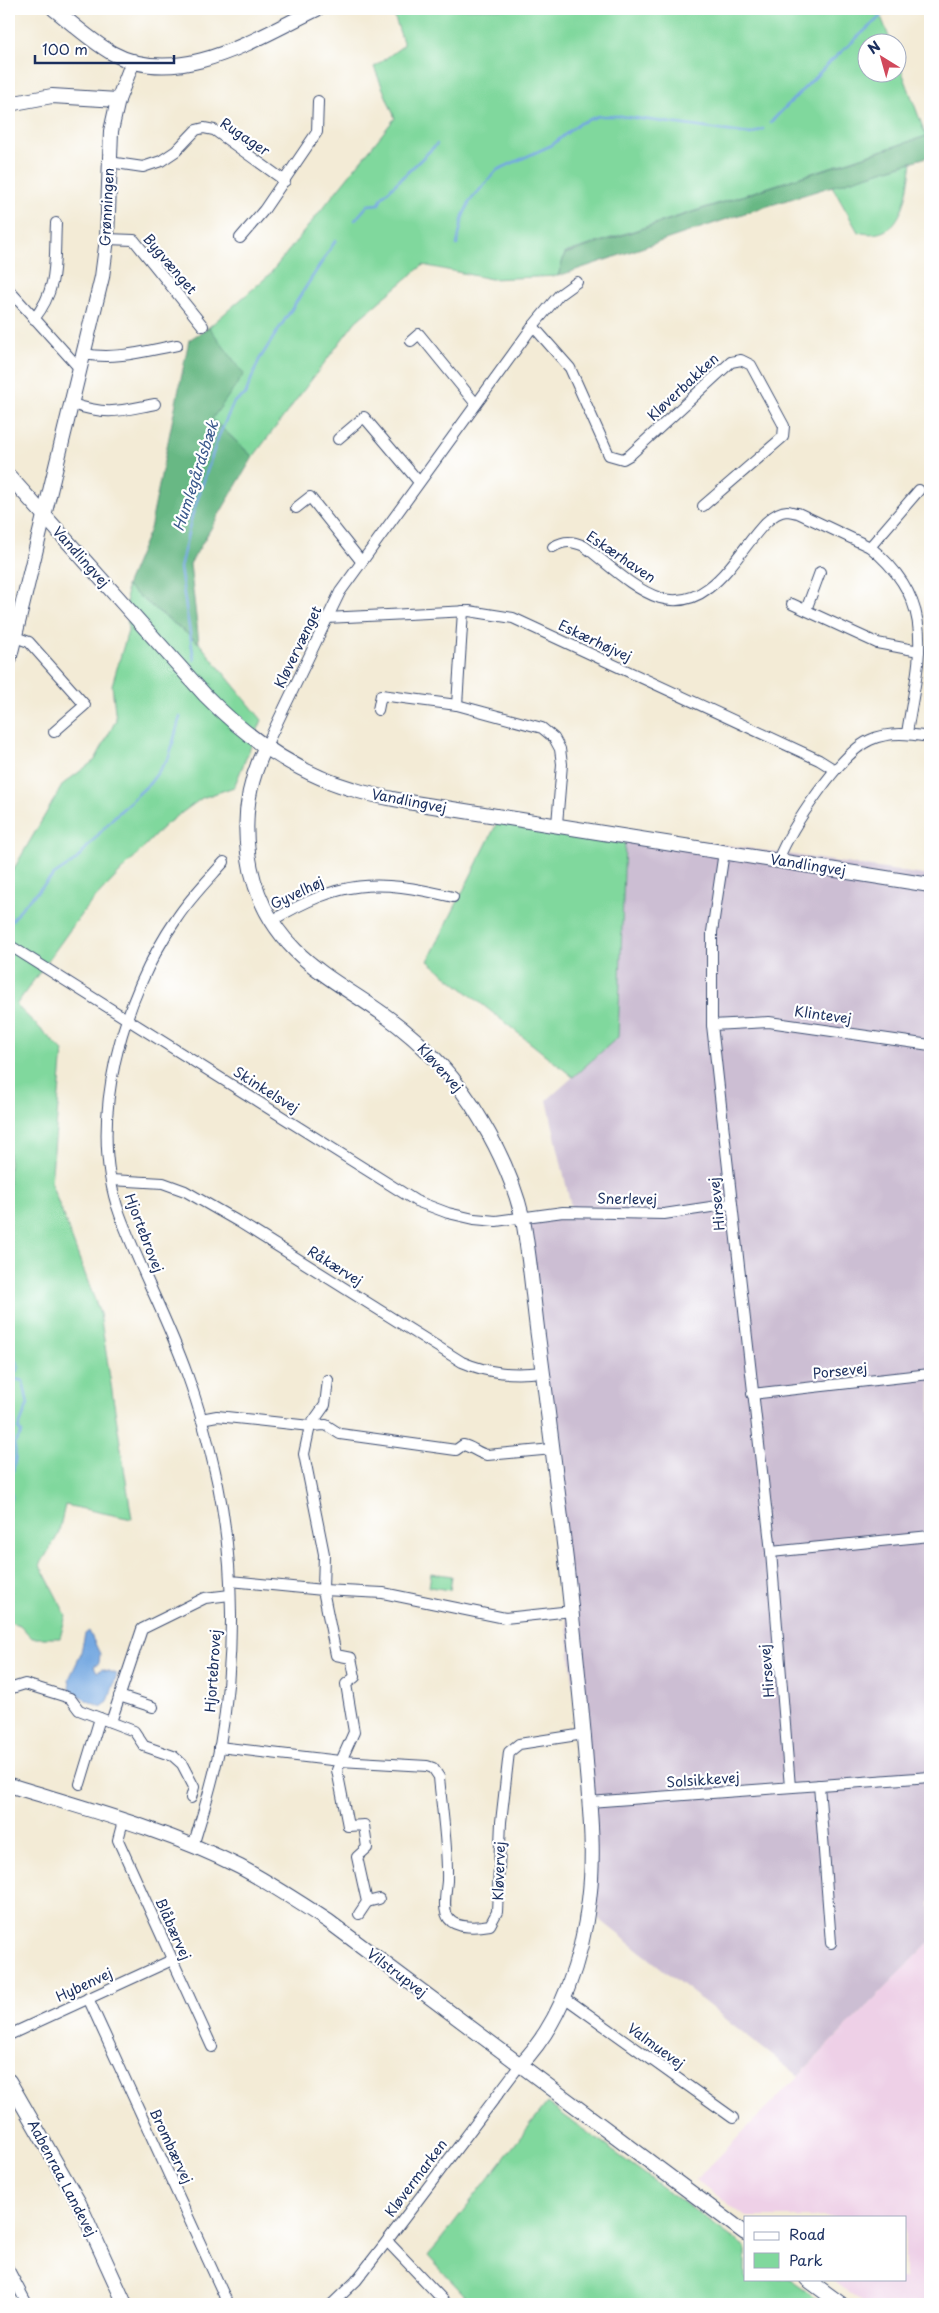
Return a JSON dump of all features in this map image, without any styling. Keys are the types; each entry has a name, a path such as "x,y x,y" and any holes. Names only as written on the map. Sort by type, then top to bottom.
{"street":[{"path":"54,9 96,43 114,54 133,61 170,66 197,61 224,52 318,9"},
{"name":"Grønningen","path":"9,660 15,637 14,616 45,516 102,277 106,239 110,131 118,100 133,61"},
{"path":"9,104 52,96 118,100"},
{"path":"240,238 285,181 317,132 318,101"},
{"name":"Rugager","path":"109,162 143,167 161,161 196,130 204,128 214,130 285,181"},
{"path":"34,318 50,295 53,283 56,223"},
{"name":"Bygvænget","path":"106,239 134,240 203,326"},
{"name":"Kløvervænget","path":"265,748 340,592 533,326 559,295 577,282"},
{"path":"9,290 80,370"},
{"name":"Kløverbakken","path":"533,326 570,368 609,455 617,458 630,455 731,362 741,360 750,365 784,426 783,437 703,506"},
{"path":"411,341 419,334 476,404"},
{"path":"84,354 105,358 177,345"},
{"path":"72,404 96,412 112,412 155,404"},
{"path":"338,438 364,417 419,482"},
{"name":"Vandlingvej","path":"9,476 205,695 234,724 265,748 301,768 351,789 408,802 930,884"},
{"path":"907,733 920,651 921,624 905,581 890,562 870,547 919,490"},
{"path":"296,508 310,496 361,562"},
{"name":"Eskærhaven","path":"553,547 562,542 573,541 584,546 645,592 662,598 682,598 699,594 713,584 735,562 763,526 776,515 786,511 798,514 870,547"},
{"path":"806,610 820,572"},
{"path":"792,604 877,643 920,651"},
{"path":"457,705 463,611"},
{"name":"Eskærhøjvej","path":"326,618 463,611 488,612 513,618 819,760 835,770"},
{"path":"15,637 29,642 85,705 54,732"},
{"path":"378,710 382,695 457,705 542,728 554,738 560,749 562,764 557,824"},
{"path":"778,860 787,838 835,770 856,748 883,735 907,733 930,737"},
{"name":"Kløvervej","path":"265,748 250,784 246,822 249,862 257,889 271,921 296,951 316,968 386,1015 432,1055 453,1079 475,1109 494,1141 522,1218 553,1449 572,1611 584,1734 592,1861 589,1898 578,1958 564,1997 537,2046 520,2065"},
{"name":"Hirsevej","path":"724,852 712,932 712,1025 771,1552 790,1787"},
{"name":"Hjortebrovej","path":"193,1846 219,1747 227,1700 230,1581 225,1530 218,1484 201,1418 187,1374 120,1214 112,1180 107,1140 108,1103 114,1065 140,982 156,950 177,917 224,862"},
{"name":"Gyvelhøj","path":"271,921 319,896 349,887 384,884 414,888 453,898"},
{"name":"Skinkelsvej","path":"9,945 416,1201 448,1213 474,1219 522,1218"},
{"name":"Klintevej","path":"712,1025 769,1022 930,1045"},
{"name":"Råkærvej","path":"112,1180 163,1183 185,1191 239,1222 462,1362 495,1373 519,1375 543,1372"},
{"name":"Snerlevej","path":"522,1218 563,1212 664,1214 731,1204"},
{"name":"Porsevej","path":"752,1394 930,1374"},
{"path":"328,1380 325,1405 310,1426 304,1454 324,1554 324,1590 336,1654 351,1658 355,1677 346,1684 354,1732 337,1770 348,1826 364,1825 366,1848 356,1857 367,1902"},
{"path":"201,1418 217,1416 310,1426 326,1425 340,1434 456,1450 464,1445 472,1446 479,1454 487,1455 553,1449"},
{"path":"771,1552 930,1536"},
{"path":"230,1581 324,1590 383,1593 505,1618 572,1611"},
{"path":"110,1722 142,1629 205,1598 230,1595"},
{"path":"9,1689 25,1684 70,1698 79,1710 134,1731 144,1746 173,1756 182,1764 194,1787 191,1798"},
{"path":"119,1696 153,1707"},
{"path":"80,1784 100,1718"},
{"name":"Kløvervej","path":"340,1761 427,1766 433,1768 439,1777 447,1866 446,1912 452,1922 459,1925 483,1927 490,1925 498,1912 501,1822 509,1752 519,1744 584,1734"},
{"path":"219,1747 340,1761"},
{"name":"Solsikkevej","path":"589,1802 930,1778"},
{"name":"Vilstrupvej","path":"9,1785 123,1821 193,1846 255,1875 328,1921 744,2232"},
{"path":"819,1785 831,1943"},
{"name":"Blåbærvej","path":"123,1821 118,1840 212,2047"},
{"path":"359,1914 367,1902 380,1899"},
{"name":"Hybenvej","path":"9,2035 172,1960"},
{"name":"Valmuevej","path":"564,1997 733,2118"},
{"name":"Brombærvej","path":"88,1998 228,2304"},
{"name":"Kløvermarken","path":"332,2304 356,2281 520,2065"},
{"name":"Aabenraa Landevej","path":"9,2081 79,2203 125,2304"},
{"path":"387,2241 447,2304"},
{"path":"9,2270 27,2304"},
{"path":"809,2280 840,2304"}],"shaded area":[{"path":"634,831 930,876 930,1942 798,2076 599,1919 523,1223 571,1207 547,1100 618,1037 625,843"},
{"path":"930,1942 930,2304 865,2304 832,2280 906,2280 906,2216 745,2216 696,2180"}],"green space":[{"path":"392,9 878,9 887,32 856,32 856,82 906,82 926,136 565,253 558,276 491,279 423,265 356,321 253,457 212,419 209,327 269,275 395,118 374,67 404,45"},
{"path":"930,135 930,156 745,213 558,276 565,254"},
{"path":"912,162 905,201 894,223 885,230 873,234 858,232 832,186"},
{"path":"209,327 244,374 212,419 253,457 190,564 199,643 126,586 150,529 189,340"},
{"path":"126,586 199,643 262,720 234,787 202,798 165,825 85,909 16,1005 63,1051 51,1183 100,1314 132,1519 65,1505 58,1535 40,1565 66,1615 60,1638 32,1638 20,1625 9,1622 9,877 63,784 95,760 116,720 112,685 128,631"},
{"path":"497,823 625,843 618,1037 573,1077 428,961"},
{"path":"431,1573 452,1576 450,1590 429,1587"},
{"path":"547,2103 744,2246 744,2280 790,2280 824,2304 473,2304 428,2256"}],"water":[{"path":"89,1631 100,1654 99,1663 94,1666 97,1672 102,1669 117,1674 108,1702 101,1707 71,1693 69,1679 80,1656 85,1634"}],"waterway":[{"path":"770,123 830,62 889,9"},
{"path":"457,245 463,216 470,201 497,170 552,145 578,124 598,116 621,116 751,134 763,129"},
{"name":"Humlegårdsbæk","path":"355,220 368,205 379,204 382,197 437,144"},
{"name":"Humlegårdsbæk","path":"194,660 180,568 192,516 218,438 234,402 245,395 259,360 336,240"},
{"name":"Humlegårdsbæk","path":"10,923 23,906 54,875 75,861 114,817 150,783 169,757 180,717"},
{"path":"9,1305 15,1360 19,1367 11,1378 23,1381 28,1404 18,1429 22,1433 14,1444 12,1497 9,1502"}]}
